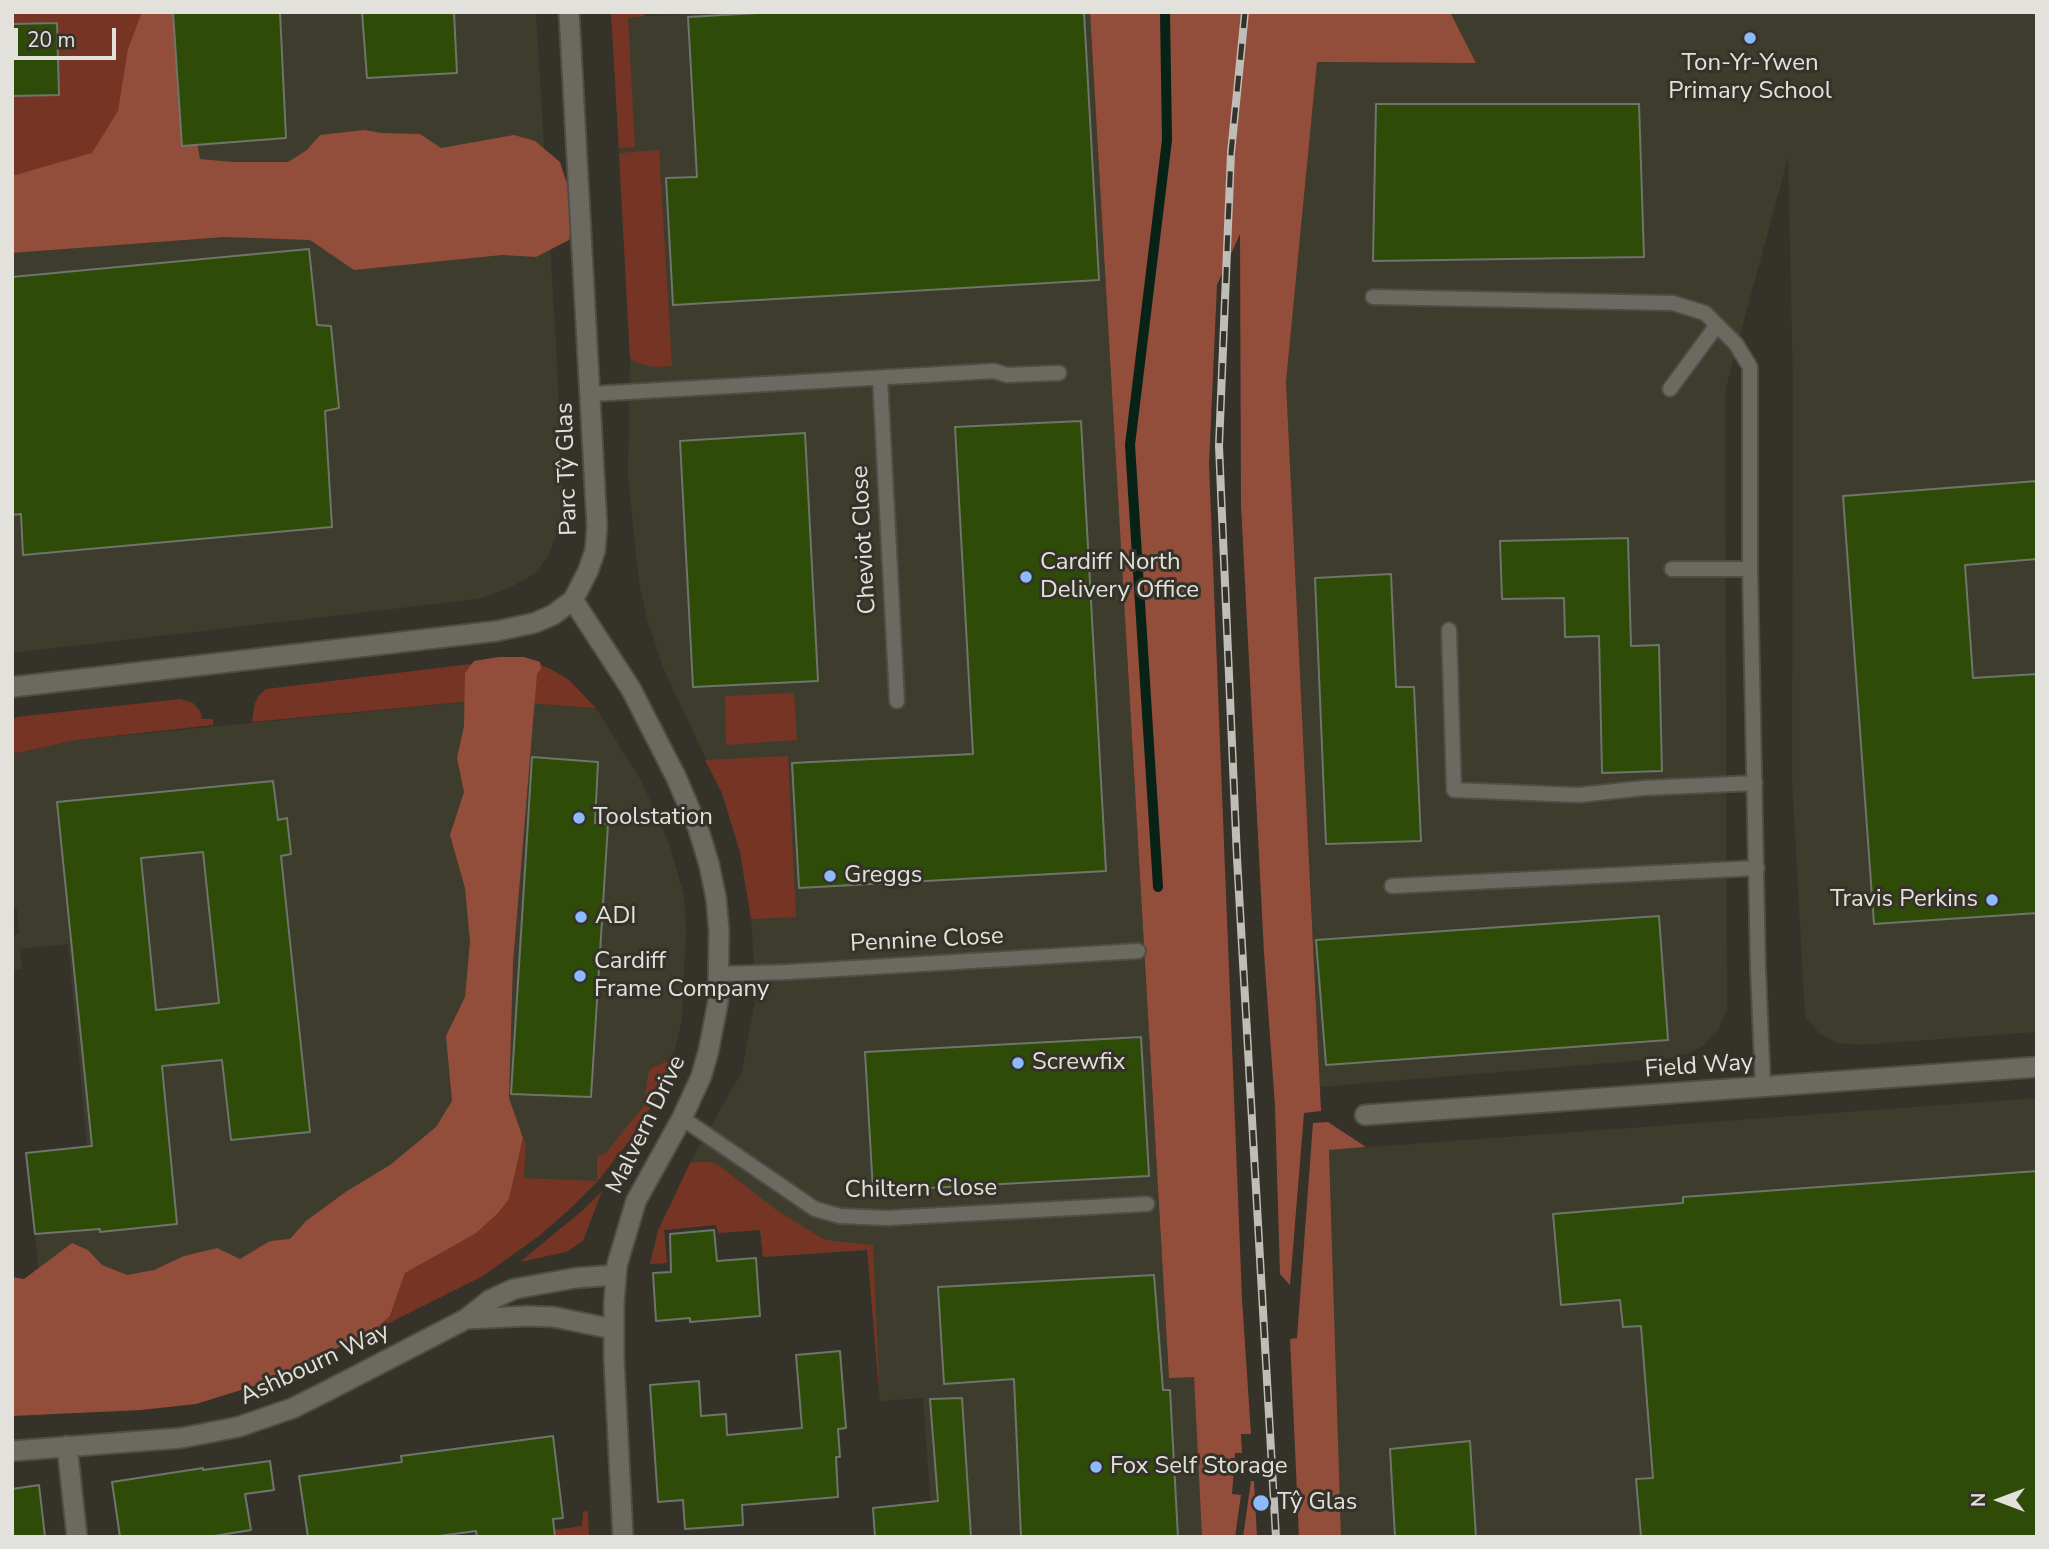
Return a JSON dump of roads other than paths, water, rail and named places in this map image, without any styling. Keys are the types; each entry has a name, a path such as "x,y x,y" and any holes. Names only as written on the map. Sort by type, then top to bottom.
{"street":[{"name":"Parc Tŷ Glas","path":"569,12 597,527 588,571 573,600"},
{"path":"12,687 497,631 534,623 552,615 573,600"},
{"name":"Malvern Drive","path":"573,600 631,689 676,777 698,828 716,898 720,974 718,1002 708,1053 701,1077 682,1118 636,1201 624,1236 616,1275 613,1329 623,1537"},
{"name":"Field Way","path":"1366,1115 2037,1067"},
{"name":"Ashbourn Way","path":"12,1451 181,1438 239,1427 268,1418 327,1391 466,1320 490,1300 514,1289 575,1278 616,1275"},
{"name":"Ashbourn Way","path":"466,1320 554,1317 613,1329"},
{"path":"67,1446 77,1537"}],"lane":[{"path":"1373,297 1673,303 1705,313 1735,344 1749,367 1750,569 1763,1087"},
{"path":"1670,389 1717,325"},
{"path":"591,394 994,370 1007,375 1059,373"},
{"name":"Cheviot Close","path":"880,377 897,701"},
{"path":"1672,569 1750,569"},
{"path":"1449,630 1454,790 1579,794 1755,783"},
{"path":"1392,886 1757,868"},
{"name":"Pennine Close","path":"720,974 1138,951"},
{"name":"Chiltern Close","path":"682,1118 815,1209 840,1216 887,1218 1147,1203"}],"waterway":[{"path":"1158,887 1130,445 1167,140 1165,12"}],"railway":[{"path":"1245,12 1231,153 1219,446 1237,858 1276,1537"}],"place":[{"name":"Ton-Yr-Ywen Primary School","path":"1750,38"},
{"name":"Cardiff North Delivery Office","path":"1026,577"},
{"name":"Toolstation","path":"579,818"},
{"name":"Greggs","path":"830,876"},
{"name":"Travis Perkins","path":"1992,900"},
{"name":"ADI","path":"581,917"},
{"name":"Cardiff Frame Company","path":"580,976"},
{"name":"Screwfix","path":"1018,1063"},
{"name":"Fox Self Storage","path":"1096,1467"},
{"name":"Tŷ Glas","path":"1261,1503"}]}
